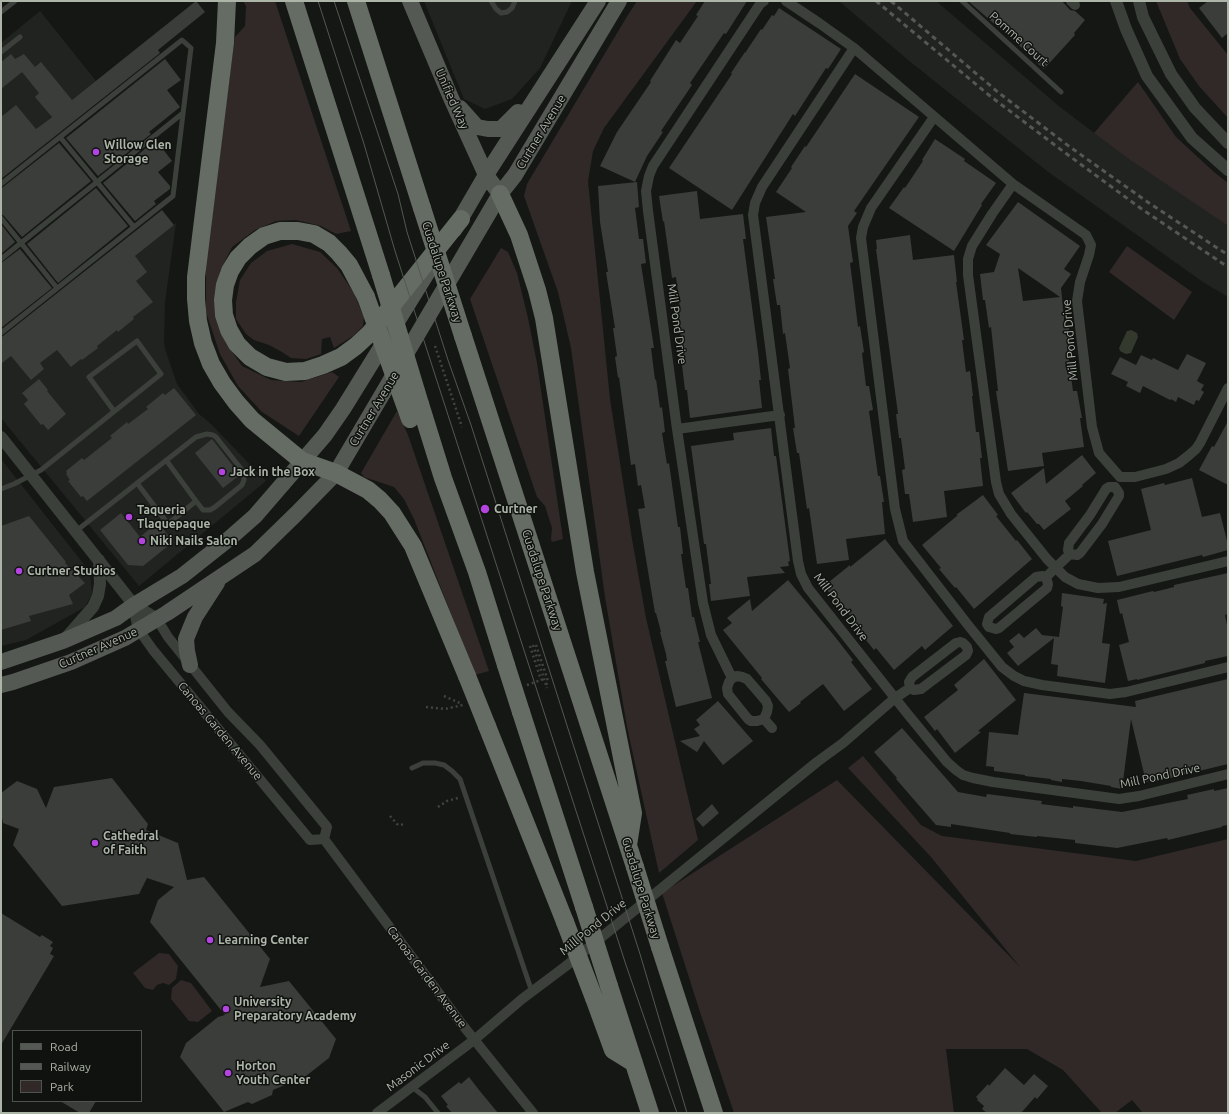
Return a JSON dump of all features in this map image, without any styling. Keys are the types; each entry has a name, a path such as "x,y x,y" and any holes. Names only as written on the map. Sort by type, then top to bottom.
{"highway":[{"path":"227,1 224,50 196,277 198,322 203,343 211,364 222,383 252,420 302,461 336,473 368,490 392,513 403,528 426,574 565,922 613,1050 634,1063"},
{"path":"294,1 381,275 415,412"},
{"name":"Guadalupe Parkway","path":"356,1 714,1113"},
{"path":"500,194 520,235 544,318 582,552 633,813 628,845"},
{"path":"461,219 370,333 341,357 324,365 304,371 286,372 267,367 250,357 237,344 229,330 224,315 223,300 225,285 230,271 238,258 250,246 264,236 280,232 298,231 314,234 329,243 349,265 366,297 415,412 431,443 477,572 650,1113"}],"main road":[{"name":"Unified Way","path":"410,1 451,98 486,174 500,194"},
{"name":"Curtner Avenue","path":"1,662 63,641 116,618 134,605 182,576 255,516 325,435 343,409 461,219 486,174 598,1"},
{"name":"Curtner Avenue","path":"1,685 71,662 126,638 157,619 255,554 336,473 500,194 515,175 619,1"},
{"path":"451,98 478,127 501,129 536,95"},
{"path":"190,665 186,639 195,617 219,578"}],"street":[{"name":"Mill Pond Drive","path":"732,678 711,635 702,603 646,191 649,176 659,156 760,4 764,1"},
{"name":"Mill Pond Drive","path":"786,1 854,48 1013,184 1086,235 1091,244 1089,256 1080,282 1077,301 1085,371 1092,427 1099,453 1120,477 1115,487"},
{"path":"1116,1 1126,29 1147,76 1192,138 1228,170"},
{"path":"1139,1 1143,17 1170,74 1195,108 1228,143"},
{"name":"Mill Pond Drive","path":"854,48 762,187 755,203 753,215 798,561 801,574 808,588 947,762 963,775 973,778 1119,799 1139,796 1228,774"},
{"path":"934,116 871,208 860,238 895,509 902,541 1002,667 1024,681 1042,685 1110,694 1126,692 1228,667"},
{"path":"1013,184 972,246 968,259 968,275 996,482 999,494 1011,514 1047,559 1065,577 1078,584 1098,588 1119,587 1228,561"},
{"path":"1120,477 1135,477 1166,469 1179,463 1188,456 1196,449 1228,388"},
{"path":"678,429 780,415"},
{"name":"Canoas Garden Avenue","path":"2,439 134,605 157,619 168,637 228,712 260,745 327,827 324,839"},
{"name":"Mill Pond Drive","path":"1070,554 1068,550 1069,543 1090,515 1106,489 1109,487 1115,487"},
{"name":"Mill Pond Drive","path":"1070,554 1077,555 1080,553 1102,524 1119,496 1119,493 1115,487"},
{"name":"Mill Pond Drive","path":"1046,577 1070,554"},
{"path":"63,641 93,607 98,596 100,584 99,560"},
{"name":"Mill Pond Drive","path":"989,627 987,624 989,617 1036,577 1046,577"},
{"name":"Mill Pond Drive","path":"989,627 996,629 999,628 1047,588 1048,584 1046,577"},
{"name":"Canoas Garden Avenue","path":"134,605 139,630 152,650 310,840 324,839"},
{"name":"Mill Pond Drive","path":"966,645 989,627"},
{"name":"Mill Pond Drive","path":"960,642 966,645 968,652 966,655 921,689 914,690 910,688 909,682 912,677 956,643 960,642"},
{"path":"737,676 747,679 766,702 768,706 764,719 751,722 728,694 727,688 732,678 737,676"},
{"name":"Mill Pond Drive","path":"474,1040 841,744 895,698 910,688"},
{"path":"764,719 772,728"},
{"name":"Canoas Garden Avenue","path":"324,839 474,1040 533,1113"},
{"name":"Masonic Drive","path":"377,1113 474,1040"}],"lane":[{"path":"1,11 14,1"},
{"path":"491,1 496,9 502,13 507,12 512,8 515,1"},
{"name":"Pomme Court","path":"962,1 1061,92"},
{"path":"1,52 20,37"},
{"path":"1,184 182,40 192,48 173,196 1,333"},
{"path":"1,259 183,113"},
{"path":"60,137 134,227"},
{"path":"1,218 57,288"},
{"path":"1,489 40,470 161,374 137,341 89,377 114,411"},
{"path":"76,531 166,460 196,437 207,434 216,437 242,470 244,480 242,485 216,507 210,510 203,510 166,460"},
{"path":"137,483 168,524 196,501"},
{"path":"412,768 423,763 444,765 460,779 532,992"},
{"path":"412,1087 425,1097 438,1113"}],"path":[{"path":"436,346 462,427"},
{"path":"533,645 541,661 548,681 546,685 547,688 533,645"},
{"path":"533,645 541,680"},
{"path":"444,696 464,705"},
{"path":"438,807 447,801 458,798"},
{"path":"390,816 398,825 406,824"}],"shaded area":[{"path":"424,1 572,1 540,68 512,99 485,109 464,99"},
{"path":"839,1 936,1 1060,107 1130,160 1228,226 1228,297 1203,282 1047,171 908,60"},
{"path":"40,11 96,81 1,157 1,43"},
{"path":"176,223 165,302 164,341 165,349 177,384 199,414 210,423 266,481 139,586 1,418 1,364"},
{"path":"1131,330 1137,333 1138,337 1131,353 1126,354 1120,351 1119,348 1127,331"},
{"path":"1,459 90,572 92,594 85,607 26,640 1,646"}],"green space":[{"path":"243,1 275,1 351,231 336,234 321,226 296,220 276,221 255,230 232,247 220,271 215,299 218,320 226,343 242,366 271,380 301,382 332,372 339,377 299,436 262,412 238,386 220,354 206,312 206,255 235,37 245,26 246,6"},
{"path":"637,1 697,1 604,128 593,151 588,181 610,399 632,539 646,618 698,840 659,873 627,727 605,597 571,348 558,292 524,196 527,184"},
{"path":"1156,1 1187,1 1190,8 1228,55 1228,118 1199,86 1180,59"},
{"path":"1138,82 1176,137 1228,183 1228,226 1130,160 1094,133"},
{"path":"292,244 320,252 337,268 354,293 364,318 363,326 353,336 334,348 330,337 322,339 321,354 306,359 291,358 269,345 254,340 246,334 236,319 236,302 240,280 251,263 267,251"},
{"path":"1127,246 1192,292 1174,320 1109,272"},
{"path":"501,248 508,252 517,273 537,363 563,539 552,542 552,528 545,506 537,497 470,299"},
{"path":"397,411 408,435 489,671 475,675 414,519 404,499 394,487 364,477 361,473"},
{"path":"863,756 921,825 942,836 1136,861 1228,839 1228,1113 1143,1113 1132,1100 1115,1113 1102,1113 1063,1070 1027,1049 946,1049 954,1113 734,1113 662,893 837,780 1020,967 931,857 848,768"},
{"path":"159,953 169,954 178,966 176,979 169,985 163,983 157,985 153,990 145,988 133,973"},
{"path":"181,980 191,983 212,1011 198,1022 189,1021 171,999 172,988"}],"building":[{"path":"196,1 205,12 158,50 160,53 1,179 1,117 16,105 36,129 52,117 35,97 39,93 22,72 1,89 1,62 11,54 15,59 24,54 35,67 41,62 72,100"},
{"path":"705,1 747,1 726,34 724,33 690,83 692,85 661,131 663,132 647,156 635,182 600,166 617,132 651,82 650,81 676,40 680,43 698,16 696,15"},
{"path":"968,1 1062,1 1070,10 1075,11 1085,20 1074,33 1075,35 1044,69 1036,62 1037,61"},
{"path":"1208,1 1228,1 1228,33 1222,38 1199,8"},
{"path":"779,8 841,49 828,69 826,68 795,116 793,114 732,210 669,168 745,52 761,29 762,30 772,15 774,16"},
{"path":"165,59 181,80 167,90 180,107 149,132 151,134 98,176 66,138"},
{"path":"855,74 919,117 854,211 857,213 848,226 853,262 850,263 858,327 860,326 864,352 862,353 866,386 869,386 873,410 869,411 878,476 880,476 884,502 882,502 885,534 846,539 849,560 817,564 809,508 807,509 799,453 797,453 793,428 795,428 788,369 790,368 785,333 783,334 780,305 777,305 773,279 775,279 766,217 806,212 776,192 805,146 806,147"},
{"path":"935,139 965,159 964,161 996,183 981,204 982,205 954,251 889,208 904,187 905,188 923,161 922,160"},
{"path":"156,140 172,161 158,172 170,186 170,189 154,201 156,204 135,221 103,183"},
{"path":"59,143 91,181 22,237 1,214 1,188"},
{"path":"637,182 639,207 635,208 639,239 643,239 646,263 641,264 654,348 651,348 655,380 656,379 660,408 662,407 665,432 662,433 667,464 669,463 678,527 680,527 683,554 681,554 686,588 688,588 692,617 694,617 700,642 698,642 712,698 676,707 665,661 667,661 666,654 655,613 638,509 645,508 641,485 638,486 635,464 631,465 615,357 617,356 613,328 615,328 600,222 598,186"},
{"path":"96,188 128,226 58,283 27,244"},
{"path":"697,191 700,219 743,214 746,239 743,239 758,352 762,408 690,418 687,390 685,390 682,365 681,337 677,309 680,309 676,277 672,278 659,196"},
{"path":"1018,202 1080,246 1064,269 1071,274 1061,288 1065,328 1069,327 1072,354 1068,354 1073,391 1077,391 1082,418 1080,418 1084,447 1042,453 1044,466 1008,471 996,391 998,391 991,327 989,328 985,300 983,300 980,274 994,272 1000,254 986,245","holes":["1018,268 1060,297 1023,301"]},
{"path":"162,210 174,225 135,256 147,272 136,281 153,302 133,317 134,319 118,332 117,330 97,346 98,348 71,367 57,350 40,363 44,369 31,380 11,356 1,364 1,337"},
{"path":"1,224 15,242 1,254"},
{"path":"910,235 913,260 954,255 964,340 962,340 966,372 970,371 976,432 979,432 983,486 944,491 947,517 913,522 909,494 905,494 902,470 905,469 901,438 899,438 896,414 898,414 876,249 876,240"},
{"path":"20,249 52,288 1,328 1,263"},
{"path":"1187,354 1206,363 1197,381 1204,385 1201,390 1204,392 1199,401 1196,400 1194,405 1178,397 1176,402 1171,399 1170,400 1143,386 1140,393 1126,386 1128,382 1111,374 1120,357 1136,365 1141,355 1152,360 1153,358 1178,370"},
{"path":"39,379 66,414 48,430 43,424 41,425 24,404 28,400 22,393"},
{"path":"174,388 196,415 87,501 83,496 81,497 68,481 70,480 66,474 66,471 82,458 84,460 112,438 110,436 127,422 128,424 148,409 146,407 163,393 165,395"},
{"path":"1228,421 1228,485 1199,470"},
{"path":"771,428 790,561 788,562 789,566 780,567 785,573 747,577 750,596 711,601 709,584 711,584 706,544 704,544 691,446 734,440 733,433"},
{"path":"212,439 240,475 223,488 195,453"},
{"path":"1082,455 1096,473 1065,501 1071,509 1044,530 1027,512 1026,513 1011,493 1044,468 1046,484"},
{"path":"1192,478 1202,517 1220,513 1228,550 1117,576 1108,541 1151,530 1141,489"},
{"path":"983,495 998,515 996,516 1032,559 974,609 939,569 941,568 922,545 958,515 956,515"},
{"path":"121,513 140,537 158,522 173,542 143,566 128,565 100,530"},
{"name":"Curtner Studios","path":"29,516 66,562 65,563 85,583 69,595 73,604 29,616 31,621 1,630 1,526"},
{"path":"885,539 953,626 925,650 922,646 894,670 876,648 874,650 858,630 860,629 841,603 839,605 824,586"},
{"path":"1228,573 1228,614 1225,615 1228,630 1228,656 1137,680 1128,681 1119,645 1129,642 1122,613 1120,614 1117,600"},
{"path":"788,580 853,660 851,662 872,689 844,711 823,684 789,712 723,630 732,623 727,618 750,599 752,611"},
{"path":"1062,593 1104,599 1103,604 1107,603 1102,643 1110,644 1105,683 1057,676 1058,665 1051,664 1054,638 1018,666 1007,653 1014,647 1009,641 1019,633 1024,638 1036,628 1042,635 1059,637 1063,607 1061,606"},
{"path":"984,659 1016,700 978,731 981,732 955,753 937,729 935,731 924,717 958,690 954,685"},
{"path":"1228,679 1228,764 1154,782 1154,780 1146,782 1131,719 1122,789 1081,781 1062,779 1062,782 1051,779 994,771 994,767 986,766 989,732 1018,735 1024,693 1136,707 1135,701"},
{"path":"718,701 753,741 723,765 704,741 697,752 680,741 700,736 694,729 700,725 696,720"},
{"path":"902,728 958,792 986,797 987,794 1042,801 1041,804 1073,808 1073,806 1122,812 1188,799 1187,795 1214,789 1214,791 1228,788 1228,825 1168,840 1167,838 1117,848 1075,843 1075,840 1010,834 951,824 951,827 936,825 874,752"},
{"path":"112,778 148,824 146,830 178,843 187,880 204,877 270,959 260,987 289,981 336,1039 329,1058 306,1076 273,1090 272,1095 252,1104 248,1102 224,1112 180,1057 186,1043 218,1017 225,1015 150,922 158,900 174,887 147,878 139,894 62,906 13,845 19,829 3,823 1,813 1,793 17,781 37,789 46,808 54,787"},
{"path":"712,804 719,813 703,827 696,819"},
{"path":"1,913 40,937 42,935 53,942 50,946 53,948 50,954 54,956 1,1045"},
{"path":"1005,1068 1024,1085 1034,1074 1048,1086 1037,1099 1035,1097 1021,1113 987,1113 982,1109 984,1106 977,1100 978,1099 976,1097 988,1084 989,1086"},
{"path":"469,1077 498,1113 452,1113 446,1106 448,1105 441,1096 459,1082 461,1084"},
{"path":"62,1102 95,1102 89,1113 80,1113"}],"tram line":[{"path":"318,1 364,144 395,251 626,965 677,1113"},
{"path":"334,1 398,194 407,232 448,360 471,425 640,954 687,1113"}],"railway":[{"path":"876,1 990,96 1064,152 1143,210 1228,267"},
{"path":"891,1 999,93 1070,147 1149,203 1228,255"}],"place":[{"name":"Willow Glen Storage","path":"96,152"},
{"name":"Jack in the Box","path":"222,472"},
{"name":"Curtner","path":"485,509"},
{"name":"Taqueria Tlaquepaque","path":"129,517"},
{"name":"Niki Nails Salon","path":"142,541"},
{"name":"Curtner Studios","path":"19,571"},
{"name":"Cathedral of Faith","path":"95,843"},
{"name":"Learning Center","path":"210,940"},
{"name":"University Preparatory Academy","path":"226,1009"},
{"name":"Horton Youth Center","path":"228,1073"}]}
